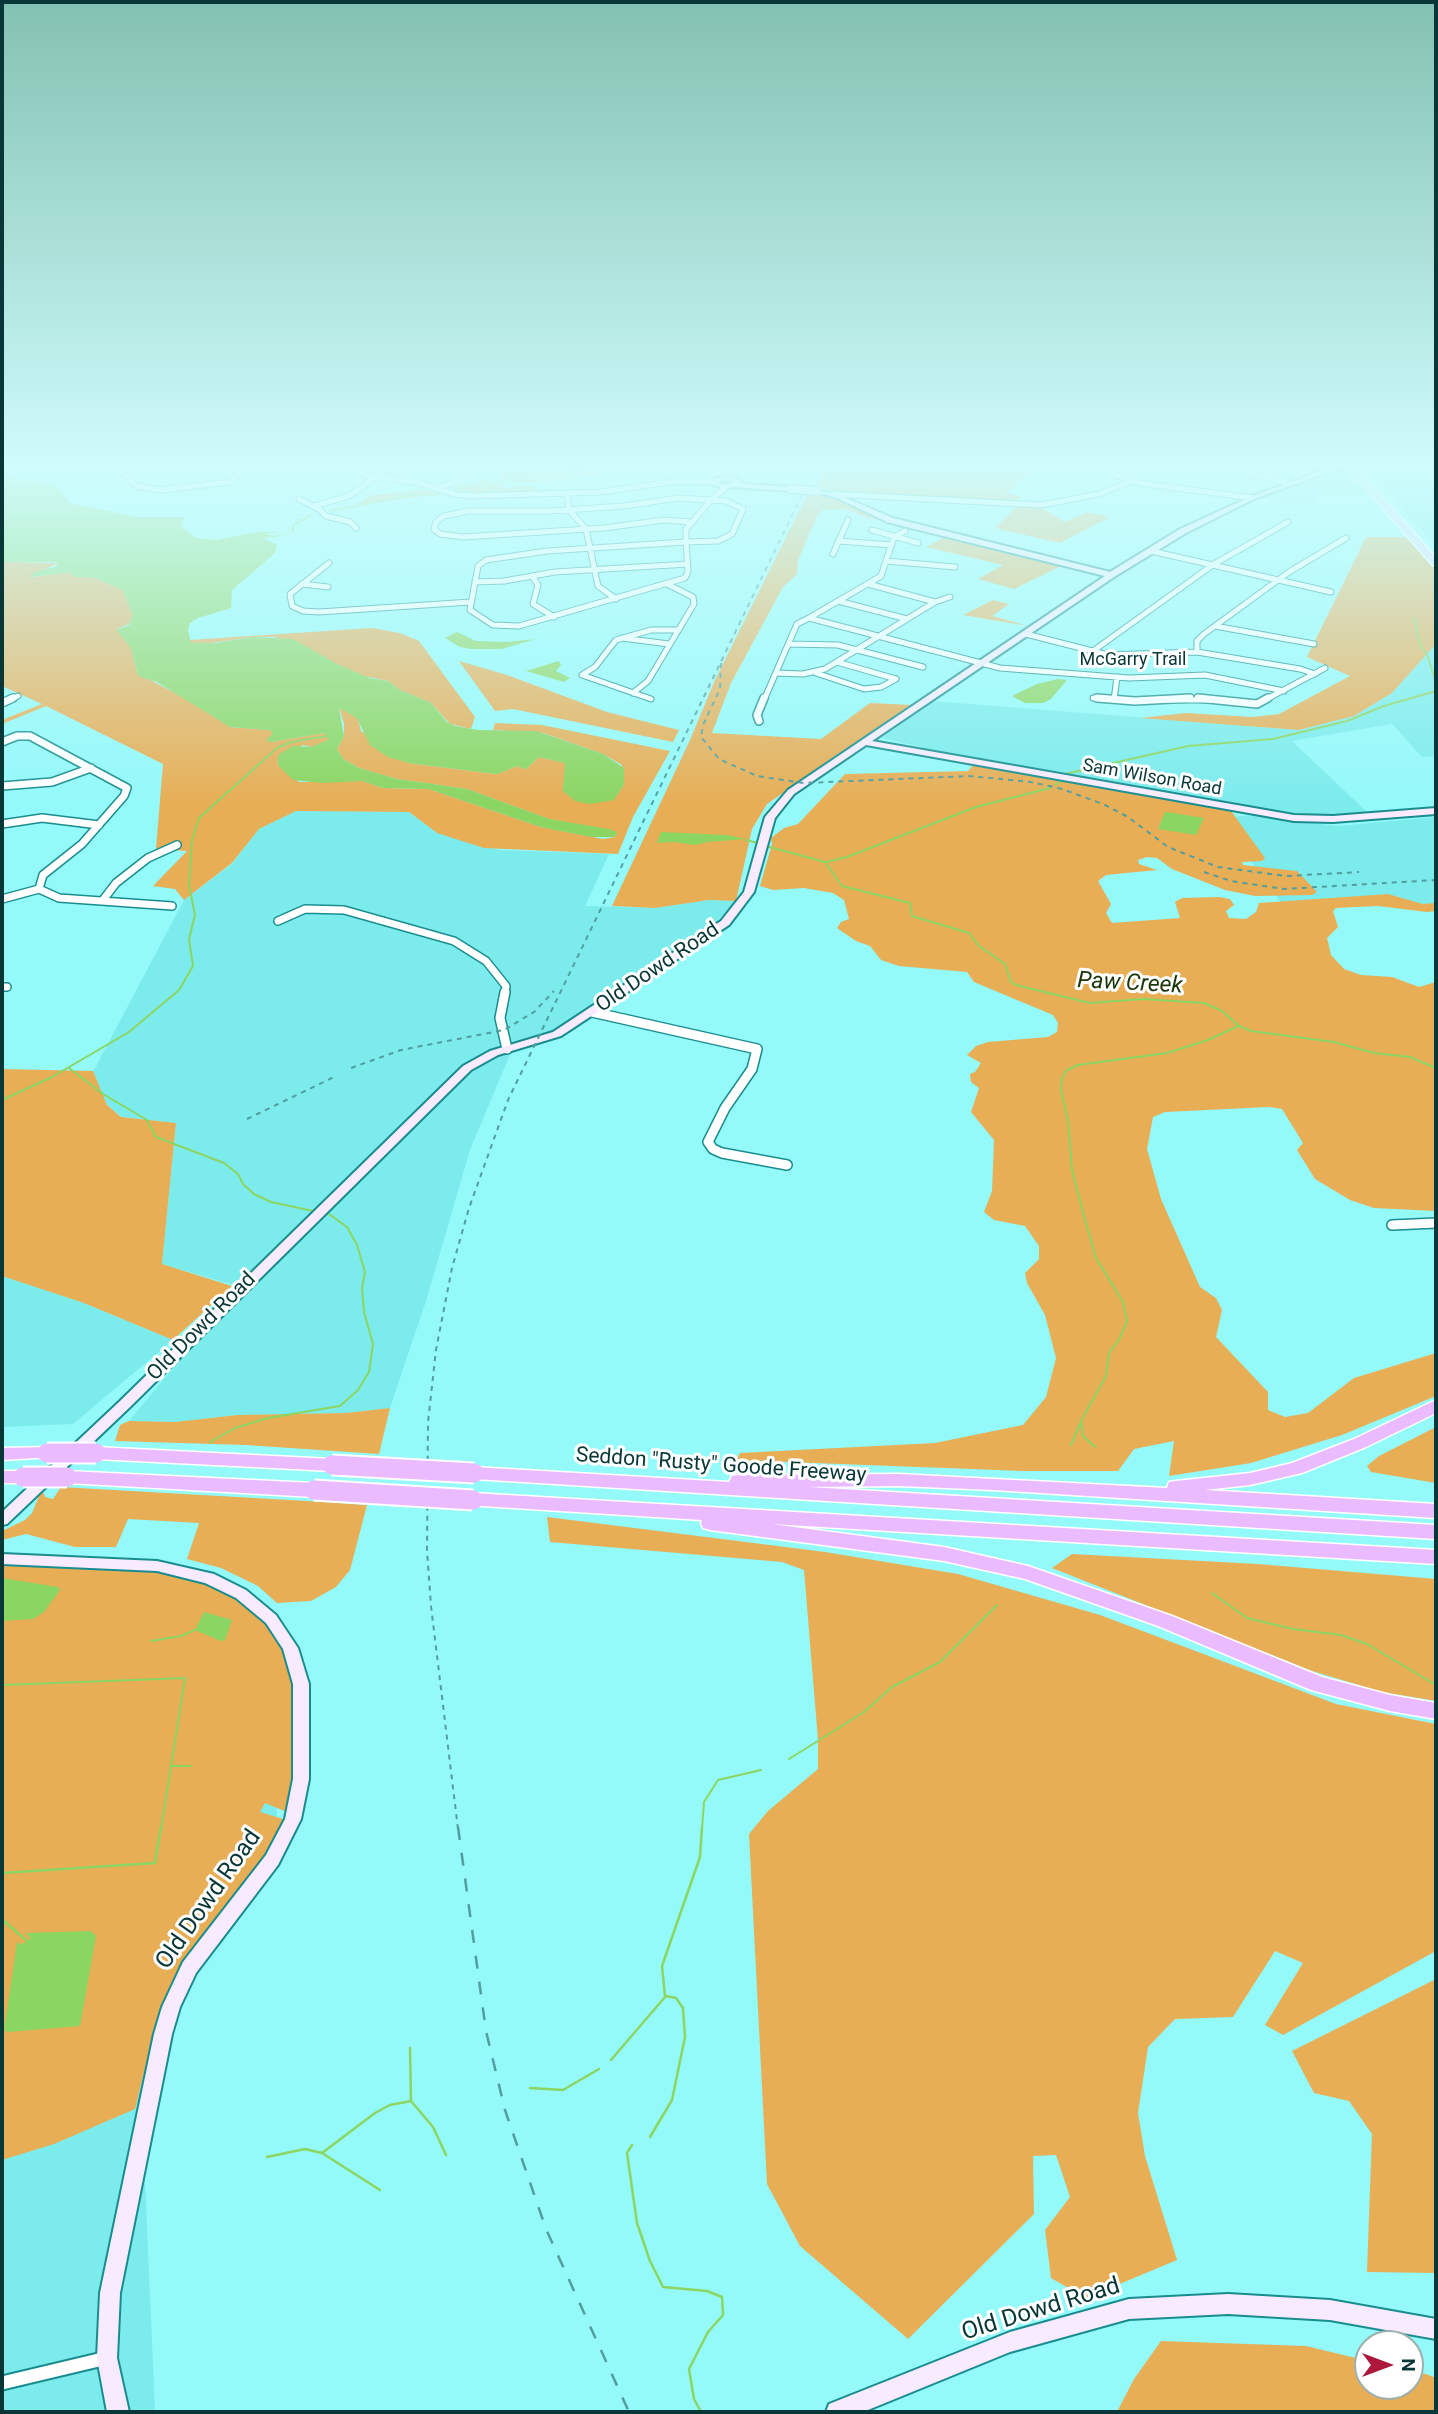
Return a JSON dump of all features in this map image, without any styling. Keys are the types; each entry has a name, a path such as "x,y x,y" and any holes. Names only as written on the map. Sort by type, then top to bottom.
{"highway":[{"path":"1072,1489 1177,1487 1275,1473 1337,1454 1436,1406"},
{"name":"Seddon \"Rusty\" Goode Freeway","path":"2,1454 96,1453 332,1465 1436,1532"},
{"path":"2,1477 67,1477 314,1490 1436,1557"},
{"path":"613,1481 888,1480 1436,1511"},
{"path":"593,1507 923,1551 1028,1573 1165,1621 1318,1684 1377,1700 1436,1711"},
{"path":"1286,1548 1436,1566"}],"street":[{"path":"309,579 290,594 289,602 295,608 308,611 471,602"},
{"path":"476,579 472,612 486,622 498,626 523,626 680,579"},
{"path":"475,582 517,579"},
{"path":"534,579 538,585 533,604 554,617"},
{"path":"597,579 598,586 616,599"},
{"path":"759,721 757,715 797,624 877,579"},
{"name":"Old Dowd Road","path":"2,1520 124,1405 461,1073 480,1059 557,1034 725,923 747,895 770,817 784,798 1106,579"},
{"path":"1093,651 1193,579"},
{"path":"1271,579 1331,592"},
{"path":"1197,652 1198,641 1277,580"},
{"path":"302,584 328,587"},
{"path":"633,693 644,686 695,600 667,584"},
{"path":"868,584 935,601"},
{"path":"776,673 816,673 935,601 950,597"},
{"path":"838,601 907,619"},
{"name":"McGarry Trail","path":"809,618 1000,668 1117,677 1205,675 1284,691"},
{"path":"1215,626 1314,644"},
{"path":"651,699 582,675 595,667 611,643 621,638 651,630 677,630"},
{"path":"1026,634 1117,655 1197,652 1300,669 1315,674"},
{"path":"621,638 669,644"},
{"path":"789,644 838,645 923,667"},
{"path":"816,673 864,689 881,687 896,679 837,662"},
{"path":"1093,698 1195,698 1249,705 1264,702 1325,668"},
{"path":"1114,700 1117,677"},
{"path":"2,703 18,696"},
{"path":"2,742 22,735 30,736 123,784 127,791 76,850 43,875 38,883 40,889"},
{"name":"Sam Wilson Road","path":"864,742 1282,816 1333,819 1436,811"},
{"path":"2,786 52,782 91,768"},
{"path":"2,824 42,818 99,825"},
{"path":"103,900 116,883 148,858 177,845"},
{"path":"2,899 40,889 59,898 172,906"},
{"path":"278,921 305,909 344,910 454,941 486,961 506,986 500,1018 507,1049"},
{"path":"592,1012 757,1049 752,1069 725,1108 708,1142 713,1149 722,1153 787,1165"},
{"path":"1392,1225 1436,1223"},
{"name":"Old Dowd Road","path":"2,1559 157,1566 209,1578 241,1594 271,1619 290,1648 297,1666 302,1700 302,1762 299,1796 293,1819 272,1860 189,1968 171,2007 156,2063 110,2293 107,2358 118,2412"},
{"name":"Old Dowd Road","path":"837,2412 1010,2342 1129,2309 1228,2304 1330,2310 1436,2329"},
{"path":"2,2383 107,2358"}],"shaded area":[{"path":"2,579 97,579 123,590 133,615 129,624 117,629 131,647 137,673 200,706 230,727 270,730 273,734 270,742 325,733 329,740 311,747 303,745 277,762 299,782 363,781 383,788 429,789 541,827 603,839 615,837 617,832 549,819 467,789 397,779 359,768 343,759 337,749 344,736 339,707 358,718 361,731 409,763 497,774 517,766 526,769 539,757 566,763 563,791 617,795 624,784 622,765 603,754 543,733 493,730 495,723 542,725 670,751 633,817 618,854 484,848 437,833 409,812 296,811 259,829 232,863 184,900 175,889 153,886 187,851 156,849 163,764 46,706 2,724 2,720 42,704 2,686"},
{"path":"97,579 245,579 232,590 231,608 190,623 188,629 191,643 215,643 254,637 293,639 339,665 370,678 388,681 400,690 431,703 447,722 455,726 478,730 536,731 603,754 624,768 624,784 614,800 590,804 575,801 563,791 565,763 539,757 526,769 517,766 497,774 409,763 388,757 370,745 357,718 339,708 344,736 337,749 343,759 359,768 397,779 467,789 549,819 609,829 617,832 615,837 591,837 541,827 429,789 383,788 363,781 322,783 293,780 278,765 278,755 293,746 311,747 328,740 325,733 270,742 266,740 273,734 270,730 230,727 157,682 138,676 131,648 116,630 129,625 133,615 123,590"},
{"path":"765,579 792,579 783,587 731,683 712,733 821,739 870,703 911,705 767,804 752,829 736,901 709,900 655,908 612,906 690,740 715,680"},
{"path":"979,579 1035,579 1014,589"},
{"path":"1346,579 1436,579 1436,644 1392,693 1354,716 1299,730 1140,718 1186,713 1253,717 1279,714 1350,676 1307,657"},
{"path":"993,600 1009,604 992,616 1028,626 963,615"},
{"path":"372,628 400,633 419,641 475,717 471,729 450,724 431,703 400,690 388,681 364,676 275,637 204,644 191,644 189,640"},
{"path":"457,632 476,641 535,639 502,649 471,649 460,647 445,638"},
{"path":"1436,644 1436,756 1422,757 1392,724 1292,741 1367,812 1327,816 1289,815 921,749 922,747 881,738 933,701 1299,730 1354,716 1392,693"},
{"path":"459,661 507,675 607,712 679,730 673,742 513,709 495,711"},
{"path":"559,661 561,665 556,671 570,678 564,682 526,671"},
{"path":"1058,679 1067,680 1051,699 1043,703 1025,703 1012,696 1037,684"},
{"path":"973,765 1231,811 1265,858 1262,861 1242,862 1243,865 1297,871 1317,892 1312,895 1255,896 1225,890 1172,869 1157,858 1147,857 1138,860 1139,864 1157,870 1106,875 1098,881 1111,904 1106,913 1112,923 1180,918 1175,902 1182,898 1230,899 1234,905 1226,911 1229,918 1246,919 1256,912 1259,903 1388,894 1423,904 1436,903 1436,911 1427,912 1378,906 1336,908 1333,911 1338,927 1327,938 1331,955 1344,969 1361,975 1392,977 1419,987 1436,982 1436,1211 1374,1208 1350,1200 1315,1179 1297,1150 1303,1143 1282,1109 1269,1107 1165,1112 1153,1117 1147,1149 1161,1199 1200,1287 1216,1298 1222,1310 1216,1337 1268,1392 1268,1410 1285,1417 1308,1413 1354,1378 1436,1353 1436,1396 1342,1435 1251,1463 1169,1476 1174,1441 1134,1449 1118,1471 1023,1471 736,1460 740,1453 935,1443 1023,1425 1046,1397 1056,1358 1045,1315 1027,1283 1025,1273 1039,1259 1039,1246 1025,1226 994,1220 984,1212 992,1191 994,1140 971,1112 979,1088 971,1082 970,1074 975,1072 981,1063 967,1055 976,1046 988,1042 1048,1037 1057,1032 1058,1023 1053,1015 974,982 967,972 899,966 881,960 870,946 856,941 837,928 841,922 849,919 844,900 833,893 804,888 773,890 760,886 772,844 771,838 784,828 798,824 845,774 968,771"},
{"path":"295,811 409,812 437,833 499,850 609,854 585,906 655,908 709,900 736,901 713,925 691,941 550,1032 511,1052 470,1150 426,1301 390,1408 346,1413 237,1415 175,1422 129,1421 194,1343 247,1289 162,1264 176,1123 122,1117 107,1105 93,1072 184,900 232,864 259,829"},
{"path":"1165,812 1204,818 1196,835 1158,829"},
{"path":"1252,815 1337,826 1436,817 1436,906 1421,907 1397,896 1282,904 1220,818"},
{"path":"661,832 727,835 746,839 695,845 657,843"},
{"path":"2,1069 93,1071 107,1105 121,1117 176,1123 162,1264 232,1286 173,1340 84,1303 2,1276"},
{"path":"2,1276 84,1303 173,1340 73,1424 2,1427"},
{"path":"390,1408 379,1454 246,1445 115,1441 120,1425 129,1421 175,1422 237,1415 346,1413"},
{"path":"1436,1427 1436,1483 1371,1472 1367,1466 1379,1456"},
{"path":"61,1487 367,1505 350,1570 336,1587 311,1601 277,1603 258,1586 221,1568 187,1559 199,1523 128,1519 116,1547 75,1547 26,1534 2,1540 2,1531 25,1520 32,1513 42,1489 45,1497 53,1499"},
{"path":"547,1517 825,1552 958,1574 1100,1615 1336,1704 1436,1724 1436,1951 1283,2035 1265,2025 1303,1963 1275,1951 1233,2017 1175,2019 1148,2047 1138,2113 1145,2156 1177,2260 1086,2298 1051,2278 1045,2230 1070,2197 1056,2155 1033,2156 1034,2214 908,2339 800,2246 767,2184 749,1834 768,1811 818,1769 804,1570 782,1562 550,1542"},
{"path":"1072,1554 1258,1564 1436,1579 1436,1701 1382,1692 1312,1671 1052,1568"},
{"path":"2,1565 156,1570 203,1581 235,1597 263,1620 279,1641 288,1660 294,1682 295,1771 287,1812 265,1803 260,1812 283,1819 280,1831 272,1848 209,1930 149,2063 146,2064 135,2109 54,2144 2,2160"},
{"path":"2,1573 286,1682 276,1823 140,2064 155,2412 2,2412"},
{"path":"2,1578 58,1587 60,1590 44,1612 33,1619 2,1621"},
{"path":"204,1612 232,1620 225,1640 221,1641 195,1630"},
{"path":"91,1931 96,1936 80,2026 8,2032 4,2030 17,1942 28,1942 30,1937 25,1933"},
{"path":"1436,1979 1436,2273 1367,2272 1372,2134 1349,2101 1314,2093 1292,2051"},
{"path":"1161,2341 1306,2346 1354,2358 1354,2400 1424,2400 1424,2374 1436,2378 1436,2412 1117,2412 1134,2379"}],"waterway":[{"path":"1414,618 1420,644 1428,657 1436,683"},
{"path":"1065,774 1188,746 1273,739 1347,721 1384,706 1436,691"},
{"path":"2,1100 52,1077 129,1032 179,990 193,966 189,939 195,915 189,885 192,840 199,818 277,748 291,742 327,736"},
{"path":"1055,785 1062,780"},
{"path":"826,862 847,857 976,807 1050,788"},
{"name":"Paw Creek","path":"746,840 758,843"},
{"name":"Paw Creek","path":"766,846 825,862 842,886 910,903 912,916 969,933 979,946 1005,964 1011,982 1016,985 1090,1003 1143,999 1204,1003 1222,1011 1239,1026 1251,1031 1334,1042 1374,1053 1410,1057 1436,1068"},
{"path":"1095,1447 1083,1436 1081,1421 1106,1376 1109,1353 1119,1340 1127,1321 1123,1302 1096,1258 1083,1213 1072,1170 1068,1121 1061,1090 1062,1078 1067,1070 1078,1065 1167,1053 1208,1040 1238,1026"},
{"path":"69,1068 103,1094 147,1120 156,1137 224,1163 238,1174 243,1184 254,1194 271,1202 313,1211"},
{"path":"210,1442 235,1428 268,1418 340,1406 358,1390 369,1372 373,1344 364,1312 362,1288 365,1272 357,1245 347,1227 329,1214"},
{"path":"1071,1445 1080,1424"},
{"path":"1212,1593 1247,1618 1293,1629 1341,1635 1367,1644 1436,1685"},
{"path":"789,1759 864,1712 892,1687 940,1662 997,1605"},
{"path":"151,1641 181,1636 195,1630"},
{"path":"2,1685 185,1678 161,1829"},
{"path":"172,1766 191,1766"},
{"path":"702,1829 704,1802 718,1780 761,1770"},
{"path":"2,1873 155,1863 161,1827"},
{"path":"665,1996 662,1966 700,1857 702,1827"},
{"path":"2,1919 28,1942"},
{"path":"650,2137 672,2100 685,2037 683,2008 676,1998 666,1996"},
{"path":"611,2060 665,1997"},
{"path":"410,2048 411,2101"},
{"path":"530,2088 563,2090 599,2069"},
{"path":"322,2153 375,2113 390,2105 411,2101"},
{"path":"411,2101 433,2127 446,2155"},
{"path":"632,2145 627,2153 637,2223 650,2261 663,2287 707,2291 722,2297 723,2315 708,2332 689,2369 694,2399 701,2412"},
{"path":"267,2157 305,2149 322,2153"},
{"path":"322,2153 380,2190"}],"railway":[{"path":"458,1829 431,1606 427,1550 428,1422 436,1350 452,1268 469,1208 508,1100 761,579"},
{"path":"721,663 720,689 703,725 701,737 719,759 757,776 804,783 969,776 1031,782 1062,789 1103,804 1128,817 1168,847 1218,867 1286,876 1359,872"},
{"path":"1204,872 1231,881 1284,889 1436,880"},
{"path":"351,1068 401,1050 504,1030 534,1012 554,991"},
{"path":"247,1119 334,1077"},
{"path":"458,1827 486,2031 505,2110 546,2229 629,2412"}]}
